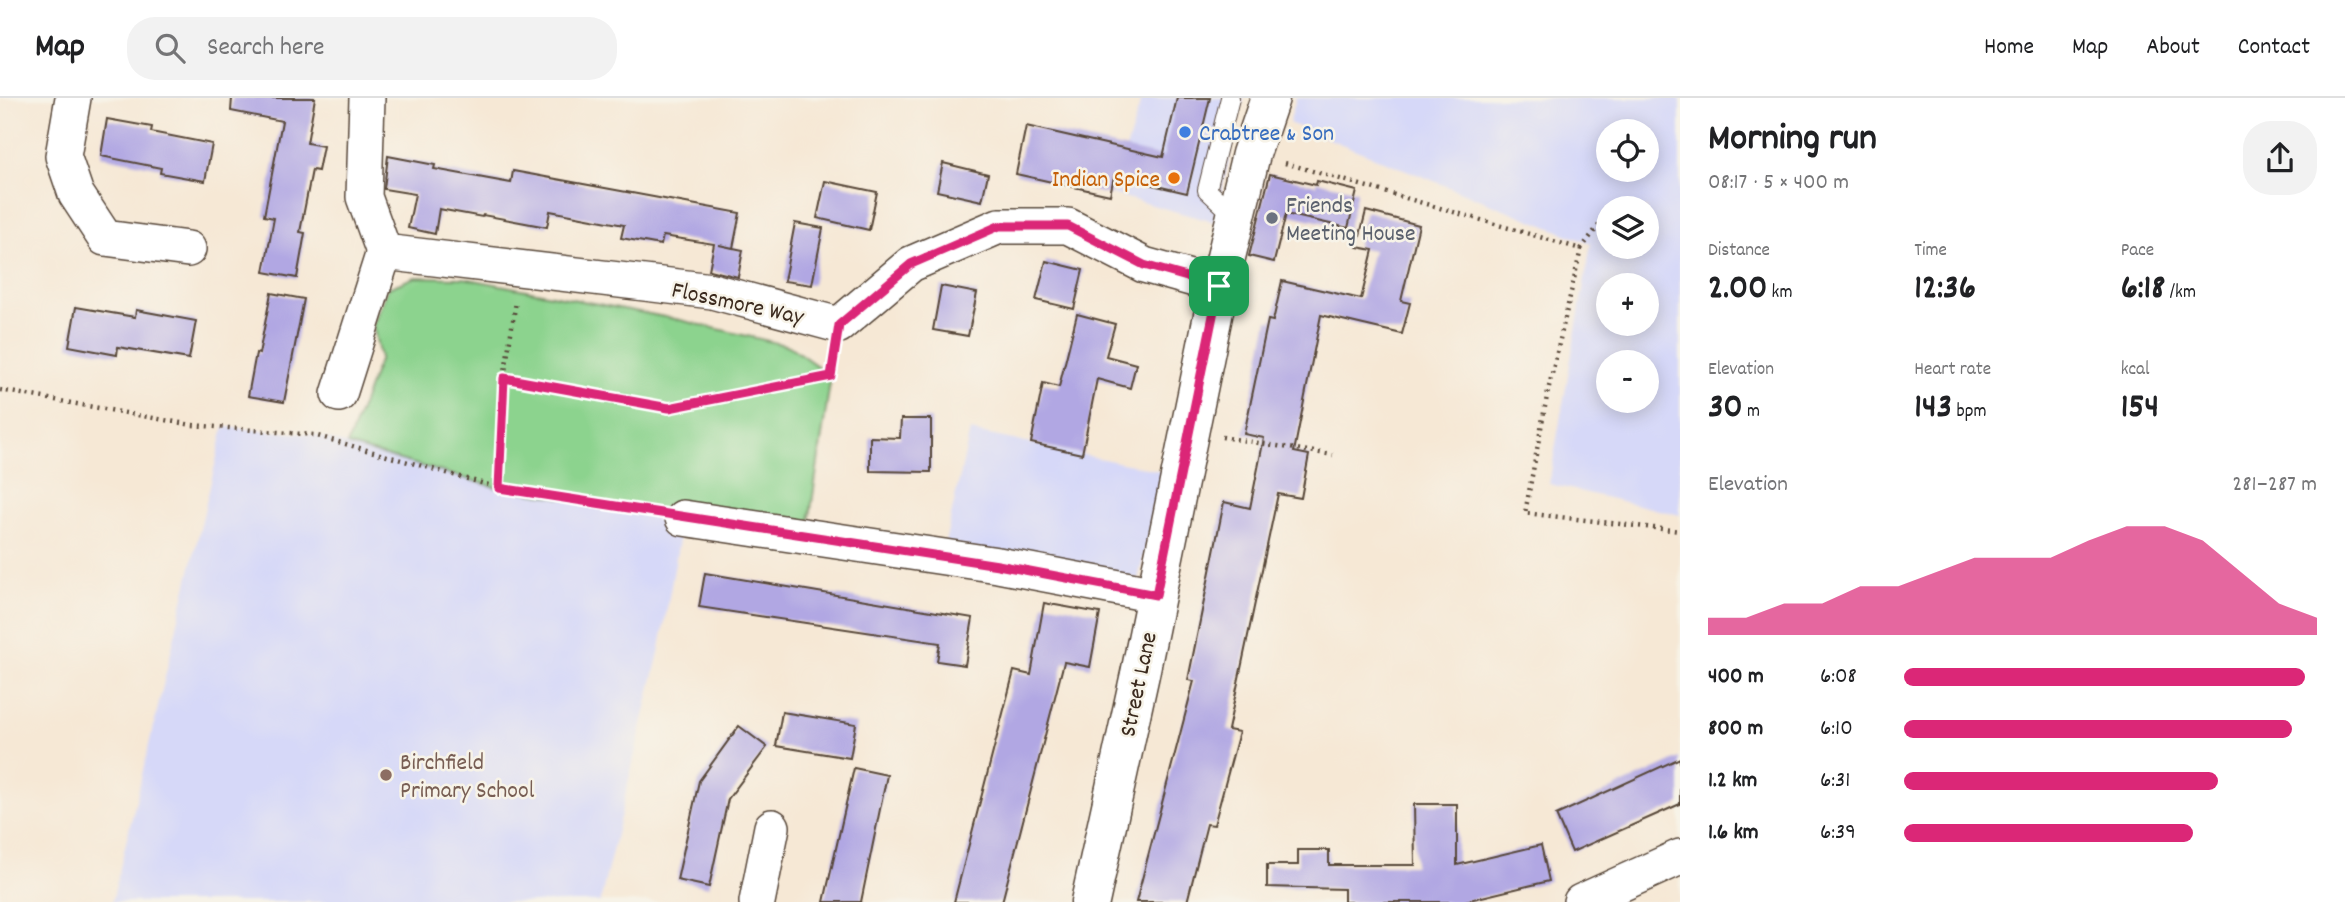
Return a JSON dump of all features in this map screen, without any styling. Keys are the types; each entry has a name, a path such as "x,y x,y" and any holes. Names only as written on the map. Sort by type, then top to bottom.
{"street":[{"path":"73,98 63,156 76,194 105,238 188,249"},
{"path":"339,394 384,252 363,197 367,98"},
{"name":"Street Lane","path":"1090,902 1219,286 1251,154 1270,98"},
{"name":"Flossmore Way","path":"384,252 712,291 839,325 911,264 999,226 1068,226 1144,265 1219,286"},
{"path":"683,518 998,565 1156,595"},
{"path":"757,902 772,827"},
{"path":"1581,902 1680,857"}],"lane":[{"path":"1230,98 1207,190 1236,217"}],"path":[{"path":"1251,154 1581,249"},
{"path":"1596,229 1581,249 1548,391 1525,513 1680,531"},
{"path":"499,488 504,378 518,288"},
{"path":"504,378 669,408 831,376 839,325"},
{"path":"0,390 192,425 314,435 499,488 683,518"},
{"path":"1190,432 1333,455"}],"shaded area":[{"path":"1142,98 1244,98 1214,222 1112,194"},
{"path":"1296,98 1680,98 1680,515 1549,484 1591,244 1289,123"},
{"name":"Birchfield Primary School","path":"224,427 314,435 499,488 683,518 660,648 600,902 112,902"},
{"path":"970,431 1165,472 1138,579 945,543"}],"green space":[{"path":"415,277 464,278 680,320 789,346 831,376 807,536 499,488 347,445 380,358 373,325 388,288"}],"building":[{"path":"232,98 315,98 307,143 323,146 318,171 312,170 300,232 305,233 297,278 264,272 274,218 264,216 282,121 231,111"},
{"path":"1177,98 1210,98 1187,193 1114,176 1110,195 1016,174 1026,126 1163,157"},
{"path":"107,119 152,127 151,132 212,144 205,181 160,173 161,168 101,156"},
{"path":"388,156 435,165 434,169 511,183 513,171 740,213 733,248 743,250 738,277 709,270 714,244 663,236 661,245 621,238 624,225 550,211 547,227 439,209 435,234 408,228 415,194 384,189"},
{"path":"943,163 988,174 982,201 937,191"},
{"path":"1270,174 1316,185 1317,181 1357,191 1348,228 1286,214 1274,262 1249,256"},
{"path":"825,181 877,192 869,230 817,218"},
{"path":"1366,211 1419,225 1401,301 1410,303 1402,334 1321,315 1294,452 1309,455 1301,498 1278,494 1228,730 1239,732 1214,825 1207,824 1187,902 1136,902 1194,681 1188,680 1224,502 1250,508 1264,438 1244,434 1268,320 1273,321 1282,281 1361,299 1373,250 1357,247"},
{"path":"795,223 823,228 812,285 784,281"},
{"path":"1046,261 1083,270 1074,309 1036,300"},
{"path":"941,286 977,293 968,336 933,330"},
{"path":"271,293 304,299 284,402 248,396"},
{"path":"76,307 135,317 136,310 196,321 189,359 118,347 117,355 69,346"},
{"path":"1077,314 1115,324 1106,356 1136,364 1130,388 1097,379 1082,454 1031,443 1043,383 1059,387"},
{"path":"901,419 931,419 931,472 870,471 870,437 900,438"},
{"path":"705,573 973,618 965,665 937,661 940,643 699,607"},
{"path":"1044,603 1100,613 1090,667 1064,662 1002,902 954,902 1014,671 1031,675"},
{"path":"782,712 856,724 850,758 776,746"},
{"path":"739,726 767,747 728,799 709,887 677,880 699,781"},
{"path":"1680,758 1680,804 1572,852 1556,815"},
{"path":"854,768 887,775 861,902 824,902"},
{"path":"1414,804 1457,804 1457,865 1541,845 1549,881 1461,902 1344,902 1344,889 1267,887 1267,865 1298,865 1298,850 1329,850 1329,865 1415,865"}],"place":[{"name":"Crabtree & Son","path":"1185,132"},
{"name":"Indian Spice","path":"1174,178"},
{"name":"Friends Meeting House","path":"1272,218"},
{"name":"Birchfield Primary School","path":"386,775"}],"route":[{"path":"999,226 1068,226 1144,265 1219,286 1156,595 998,565 499,488 504,378 669,408 831,376 839,325 911,264 999,226"}]}
